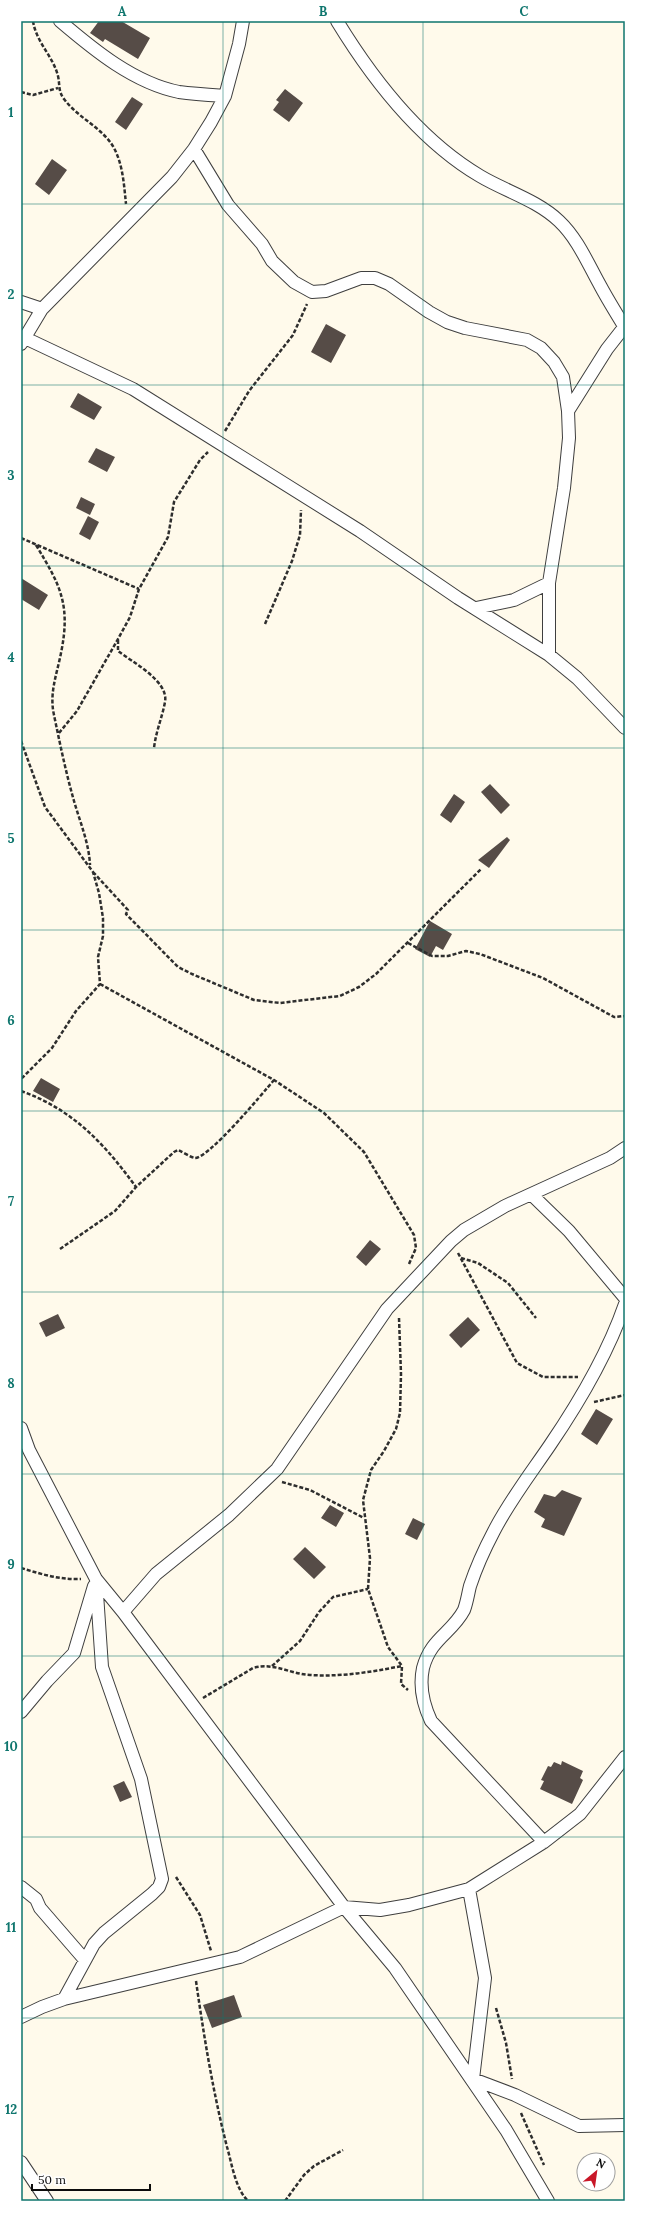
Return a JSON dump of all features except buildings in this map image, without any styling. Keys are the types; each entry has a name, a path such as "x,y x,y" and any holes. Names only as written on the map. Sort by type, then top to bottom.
{"street":[{"path":"60,21 112,61 154,84 178,92 225,96"},
{"path":"242,21 239,44 225,96 194,149 172,177 129,222 42,308 23,341 132,389 220,442 549,656 577,678 625,728"},
{"path":"337,21 358,55 400,108 435,144 480,176 545,211 558,220 573,236 625,326 602,355 568,411"},
{"path":"194,149 228,205 262,244 272,261 294,282 312,292 326,291 361,278 375,278 389,284 429,312 447,322 465,328 527,340 541,348 554,362 563,377 568,411 569,438 564,488 549,583 549,656"},
{"path":"21,302 42,308"},
{"path":"476,608 514,600 549,583"},
{"path":"123,1612 156,1574 229,1515 266,1481 308,1425 387,1309 451,1241 464,1230 505,1206 532,1195 610,1158 625,1148"},
{"path":"532,1195 569,1231 625,1298"},
{"path":"544,1842 431,1721 424,1704 421,1678 429,1654 439,1638 459,1618 465,1607 470,1586 494,1531 520,1488 551,1443 590,1379 613,1336 625,1304"},
{"path":"21,1428 36,1464 96,1579 193,1704 344,1907 395,1968 473,2079 506,2130 548,2201"},
{"path":"21,1712 47,1681 74,1653 96,1579"},
{"path":"64,1999 84,1960 104,1933 152,1894 162,1879 141,1779 102,1667 96,1579"},
{"path":"21,2017 64,1999 194,1969 240,1956 344,1907 380,1910 409,1905 469,1889 544,1842 580,1814 625,1758"},
{"path":"21,1887 36,1899 40,1908 84,1960"},
{"path":"469,1889 485,1978 473,2079"},
{"path":"473,2079 515,2096 579,2126 625,2125"},
{"path":"21,2162 47,2201"}],"path":[{"path":"33,21 35,32 54,65 58,77 58,88 64,99 80,116 100,131 113,146 122,168 129,222"},
{"path":"21,92 33,95 58,88"},
{"path":"59,733 67,726 78,711 130,617 139,589 168,537 174,502 181,488 200,460 220,442 231,418 249,391 294,335 312,292"},
{"path":"266,624 292,561 300,535 302,495"},
{"path":"21,538 139,589"},
{"path":"36,545 54,574 64,603 65,625 61,653 54,679 54,714 72,794 89,849 90,866"},
{"path":"118,639 118,652 154,677 165,693 165,700 156,732 154,748"},
{"path":"21,741 45,807 93,872 99,892 103,918 103,936 98,957 100,984 76,1011 52,1048 21,1079"},
{"path":"93,872 128,910 126,914 178,967 254,1000 280,1002 340,996 360,987 408,943 481,870"},
{"path":"408,943 432,956 448,956 466,951 480,954 543,978 614,1017 625,1016"},
{"path":"100,984 274,1080 324,1113 364,1152 414,1235 416,1248 408,1268"},
{"path":"60,1249 115,1211 136,1186 174,1152 178,1150 194,1158 204,1155 225,1136 274,1080"},
{"path":"21,1091 50,1103 72,1116 107,1150 136,1186"},
{"path":"451,1241 518,1362 544,1377 569,1376 590,1379"},
{"path":"461,1258 478,1263 508,1283 536,1318"},
{"path":"399,1314 400,1413 396,1428 384,1451 371,1470 366,1482 363,1500 364,1518 368,1528 370,1558 368,1589 388,1647 402,1666 401,1684 424,1704"},
{"path":"266,1481 277,1481 310,1490 364,1518"},
{"path":"21,1568 67,1580 96,1579"},
{"path":"272,1666 300,1641 330,1600 340,1594 368,1589"},
{"path":"193,1704 253,1668 272,1666 300,1674 337,1676 356,1675 402,1666"},
{"path":"176,1876 200,1915 209,1938 214,1963"},
{"path":"194,1969 210,2074 234,2174 248,2201"},
{"path":"495,2004 506,2043 515,2096 547,2172"},
{"path":"285,2201 304,2175 314,2166 343,2150"}]}
